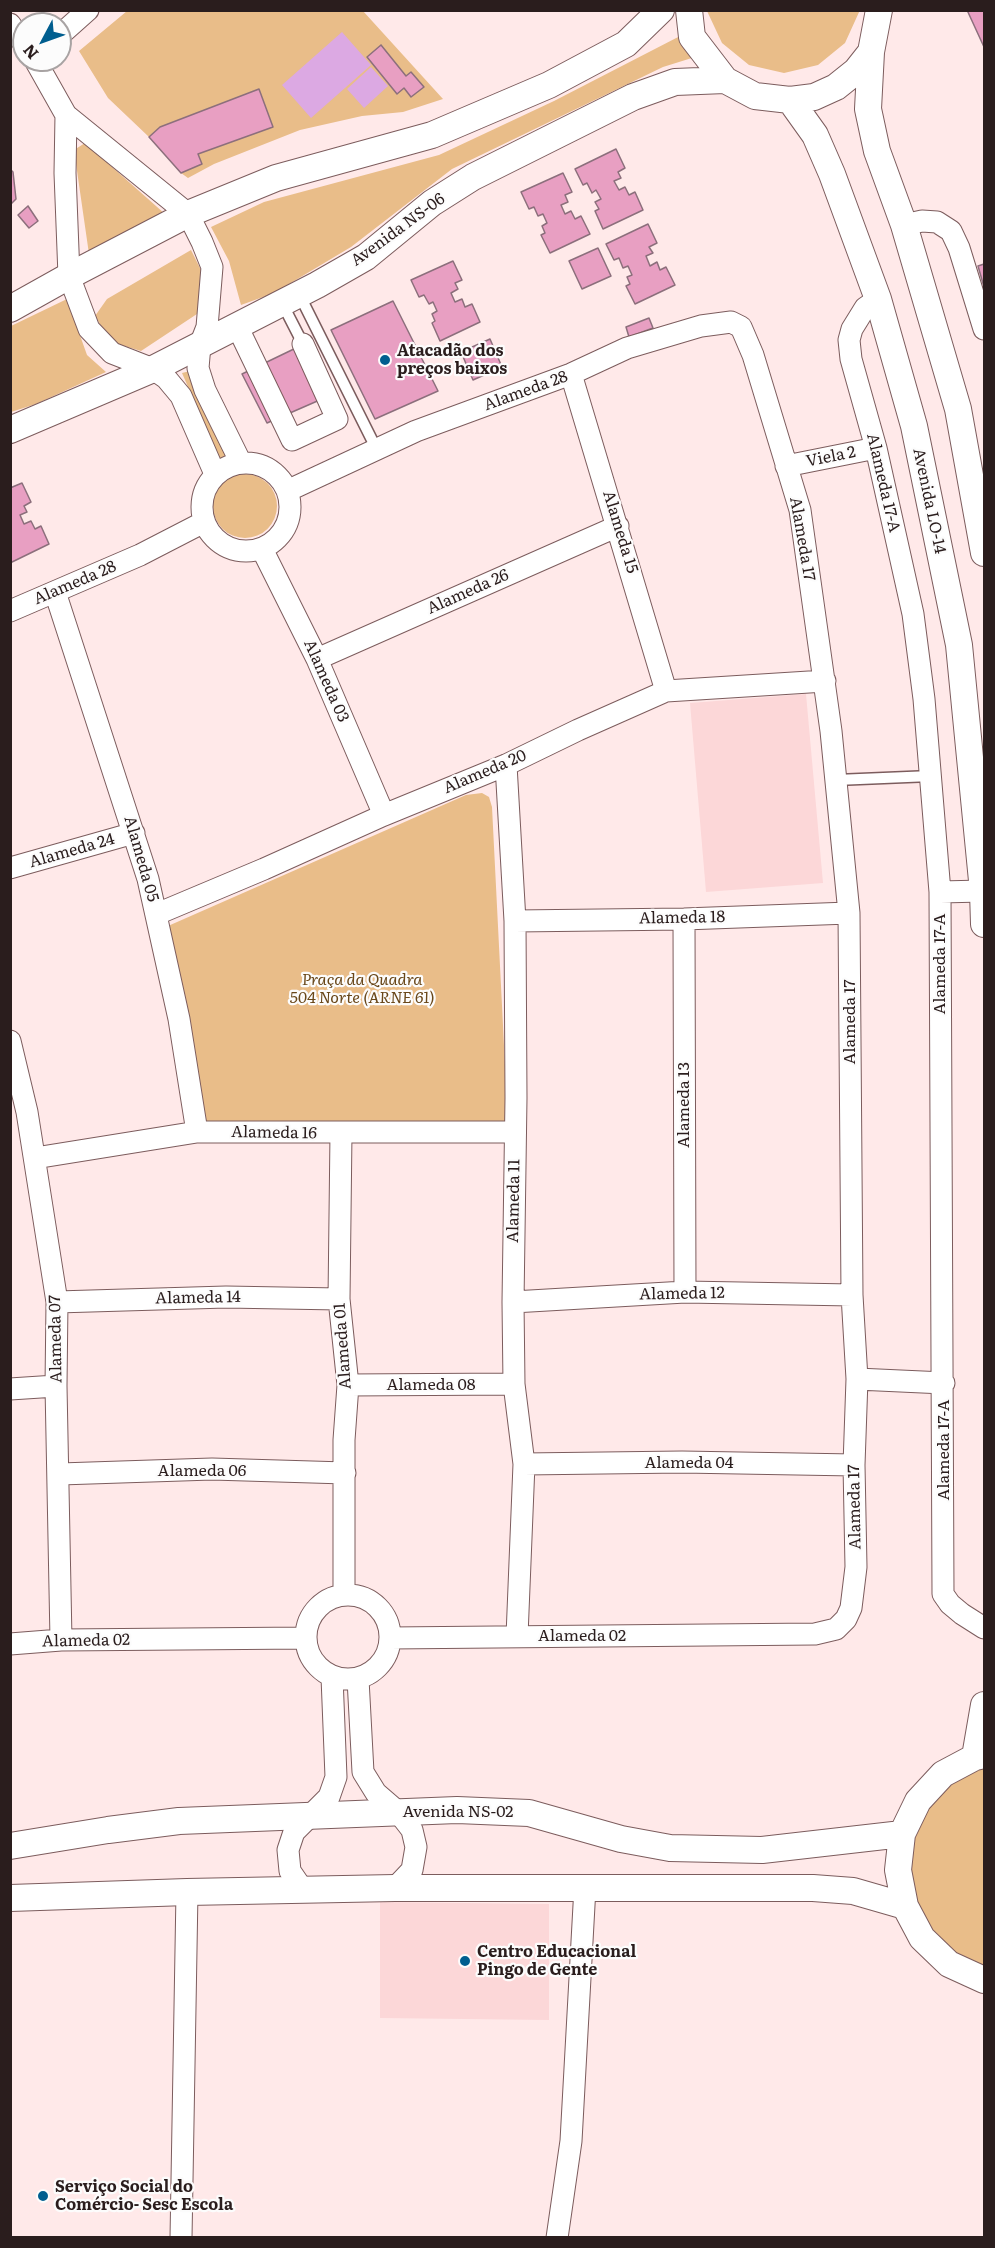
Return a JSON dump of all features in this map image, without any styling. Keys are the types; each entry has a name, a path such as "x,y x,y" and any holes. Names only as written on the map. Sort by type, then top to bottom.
{"street":[{"path":"72,24 88,10"},
{"path":"14,300 69,276 188,214 276,178 432,135 530,93 626,44 661,10"},
{"path":"689,10 692,37 725,80 755,96 790,100 814,96 836,87 856,71 872,52"},
{"path":"879,10 872,52 868,109 877,151 904,225 958,409 984,553"},
{"path":"42,72 66,115 188,214 213,267 207,327 200,345 198,368 205,390 241,463"},
{"name":"Avenida NS-06","path":"10,430 153,369 291,298 366,257 432,203 473,177 633,97 675,81 725,80"},
{"name":"Avenida LO-14","path":"790,100 814,135 832,174 878,299 914,426 959,645 983,891 984,924"},
{"path":"66,115 65,172 69,276 89,329 112,353 153,369 166,378 181,396 215,474"},
{"path":"904,225 922,221 938,222 951,231 959,248 984,329"},
{"name":"Alameda 17-A","path":"878,299 865,308 852,329 849,340 851,359 876,448 913,614 924,699 940,892 944,1593 945,1599 962,1614 984,1628"},
{"name":"Alameda 28","path":"287,491 416,431 571,374 627,348 701,326 731,322 741,327 753,355"},
{"path":"237,326 292,440 337,419 303,344"},
{"name":"Alameda 17","path":"753,355 800,510 825,681 836,780 849,913 852,1294 857,1379 854,1465 856,1568 851,1608 846,1619 836,1629 815,1634 773,1635"},
{"name":"Alameda 15","path":"571,374 666,691"},
{"name":"Viela 2","path":"786,466 876,448"},
{"path":"241,463 253,463 276,474 287,491 291,509 282,534 273,543 262,549 248,552 227,548 221,544 211,535 201,510 202,497 207,484 215,474 227,466 241,463"},
{"name":"Alameda 28","path":"10,611 140,555 204,522"},
{"name":"Alameda 26","path":"317,659 618,526"},
{"name":"Alameda 03","path":"262,549 317,659 384,814"},
{"name":"Alameda 05","path":"55,592 134,833 157,914 179,1018 197,1132"},
{"name":"Alameda 20","path":"157,914 264,869 384,814 507,765 666,691 825,681"},
{"name":"Alameda 11","path":"507,765 514,921 516,1098 514,1384 524,1464 517,1636"},
{"name":"Alameda 24","path":"10,868 134,833"},
{"path":"940,892 983,891"},
{"name":"Alameda 18","path":"514,921 849,913"},
{"name":"Alameda 13","path":"684,918 685,1292"},
{"name":"Alameda 07","path":"10,1041 27,1112 57,1302 56,1386 60,1474 61,1640"},
{"name":"Alameda 16","path":"35,1158 197,1132 514,1132"},
{"name":"Alameda 01","path":"341,1133 339,1299 348,1385 344,1440 344,1595"},
{"name":"Alameda 12","path":"513,1302 685,1292 852,1294"},
{"name":"Alameda 14","path":"57,1302 226,1297 339,1299"},
{"path":"857,1379 944,1383"},
{"name":"Alameda 08","path":"348,1385 514,1384"},
{"path":"10,1389 56,1386"},
{"name":"Alameda 04","path":"524,1464 682,1462 854,1465"},
{"name":"Alameda 06","path":"60,1474 212,1469 345,1473"},
{"path":"344,1595 358,1596 371,1602 388,1624 390,1638 388,1652 381,1664 358,1679 344,1680 332,1677 321,1670 307,1650 305,1638 307,1625 321,1604 344,1595"},
{"name":"Alameda 02","path":"390,1638 773,1635"},
{"name":"Alameda 02","path":"10,1644 61,1640 305,1638"},
{"path":"303,1890 290,1871 288,1850 294,1832 329,1797 336,1777 332,1677"},
{"path":"358,1679 363,1772 376,1793 398,1812 412,1830 416,1847 412,1869 395,1887"},
{"path":"984,1705 980,1756 943,1774 918,1801 902,1834 898,1870 904,1906 922,1938 949,1964 984,1986"},
{"name":"Avenida NS-02","path":"10,1846 179,1821 457,1810 529,1813 621,1839 670,1848 762,1850 902,1834"},
{"path":"10,1898 395,1887 813,1888 853,1891 904,1906"},
{"path":"557,2238 571,2141 585,1887"},
{"path":"181,2238 187,1892"}],"lane":[{"path":"291,298 303,344"},
{"path":"291,298 377,450"},
{"path":"836,780 931,776"}],"shaded area":[{"path":"342,32 371,65 311,118 282,85"},
{"path":"371,67 388,86 364,108 347,89"},
{"path":"806,694 823,883 706,892 690,703"},
{"name":"Centro Educacional Pingo de Gente","path":"380,1902 549,1904 549,2020 380,2018"}],"green space":[{"path":"860,10 845,43 818,65 784,73 749,65 722,43 707,11"},
{"path":"127,11 363,11 443,99 403,112 362,116 300,130 214,164 188,178 108,98 79,51"},
{"path":"682,35 695,57 663,67 452,169 351,247 274,293 241,305 229,261 211,227 264,202 439,155 554,101"},
{"path":"85,143 165,214 89,254 74,150"},
{"path":"191,250 203,274 200,312 141,351 111,342 95,316 107,299"},
{"path":"67,299 87,355 106,372 36,404 11,412 11,326"},
{"path":"190,371 232,458 221,463 182,373"},
{"path":"239,474 251,474 268,483 275,494 277,506 275,518 268,529 251,538 239,538 227,533 218,524 213,512 213,500 218,488 227,479"},
{"name":"Praça da Quadra 504 Norte (ARNE 61)","path":"482,793 489,797 492,807 508,1125 205,1127 168,926 466,795"},
{"path":"984,1766 984,1968 974,1966 939,1943 916,1908 908,1867 916,1826 939,1791 974,1768"}],"building":[{"path":"967,10 984,10 984,47"},
{"path":"381,45 406,76 411,72 424,87 411,97 404,88 397,94 367,57"},
{"path":"259,89 273,127 198,154 202,164 181,173 149,137 160,127"},
{"path":"616,149 625,168 618,172 621,178 614,181 619,190 625,187 629,195 635,192 643,210 603,229 595,211 599,209 595,202 601,199 596,190 592,193 587,183 583,185 575,169"},
{"path":"10,169 13,172 16,199 10,205"},
{"path":"563,173 572,192 565,195 568,202 561,205 565,214 571,211 575,219 581,216 590,234 550,253 541,235 545,233 542,226 547,223 543,214 538,216 534,207 529,209 521,192"},
{"path":"28,206 38,221 29,228 18,215"},
{"path":"648,224 657,243 649,247 653,253 646,256 650,266 657,262 660,270 666,267 675,285 635,304 626,286 630,284 627,277 632,275 628,266 623,268 619,258 614,260 606,244"},
{"path":"598,248 611,276 582,289 569,261"},
{"path":"453,261 462,280 455,283 458,289 451,293 455,302 462,299 465,307 472,304 480,322 440,341 432,323 435,321 432,314 437,311 433,302 429,304 424,295 419,297 411,280"},
{"path":"984,264 984,287 978,266"},
{"name":"Atacadão dos preços baixos","path":"393,301 438,391 375,419 331,330"},
{"path":"649,318 653,328 629,337 626,327"},
{"path":"490,339 502,367 473,380 461,352"},
{"path":"298,347 322,399 267,423 242,374"},
{"path":"22,483 31,502 24,506 27,512 20,515 24,524 31,521 35,529 41,526 49,544 10,563 10,488"}],"place":[{"name":"Atacadão dos preços baixos","path":"385,360"},
{"name":"Centro Educacional Pingo de Gente","path":"465,1961"},
{"name":"Serviço Social do Comércio- Sesc Escola","path":"43,2196"}]}
